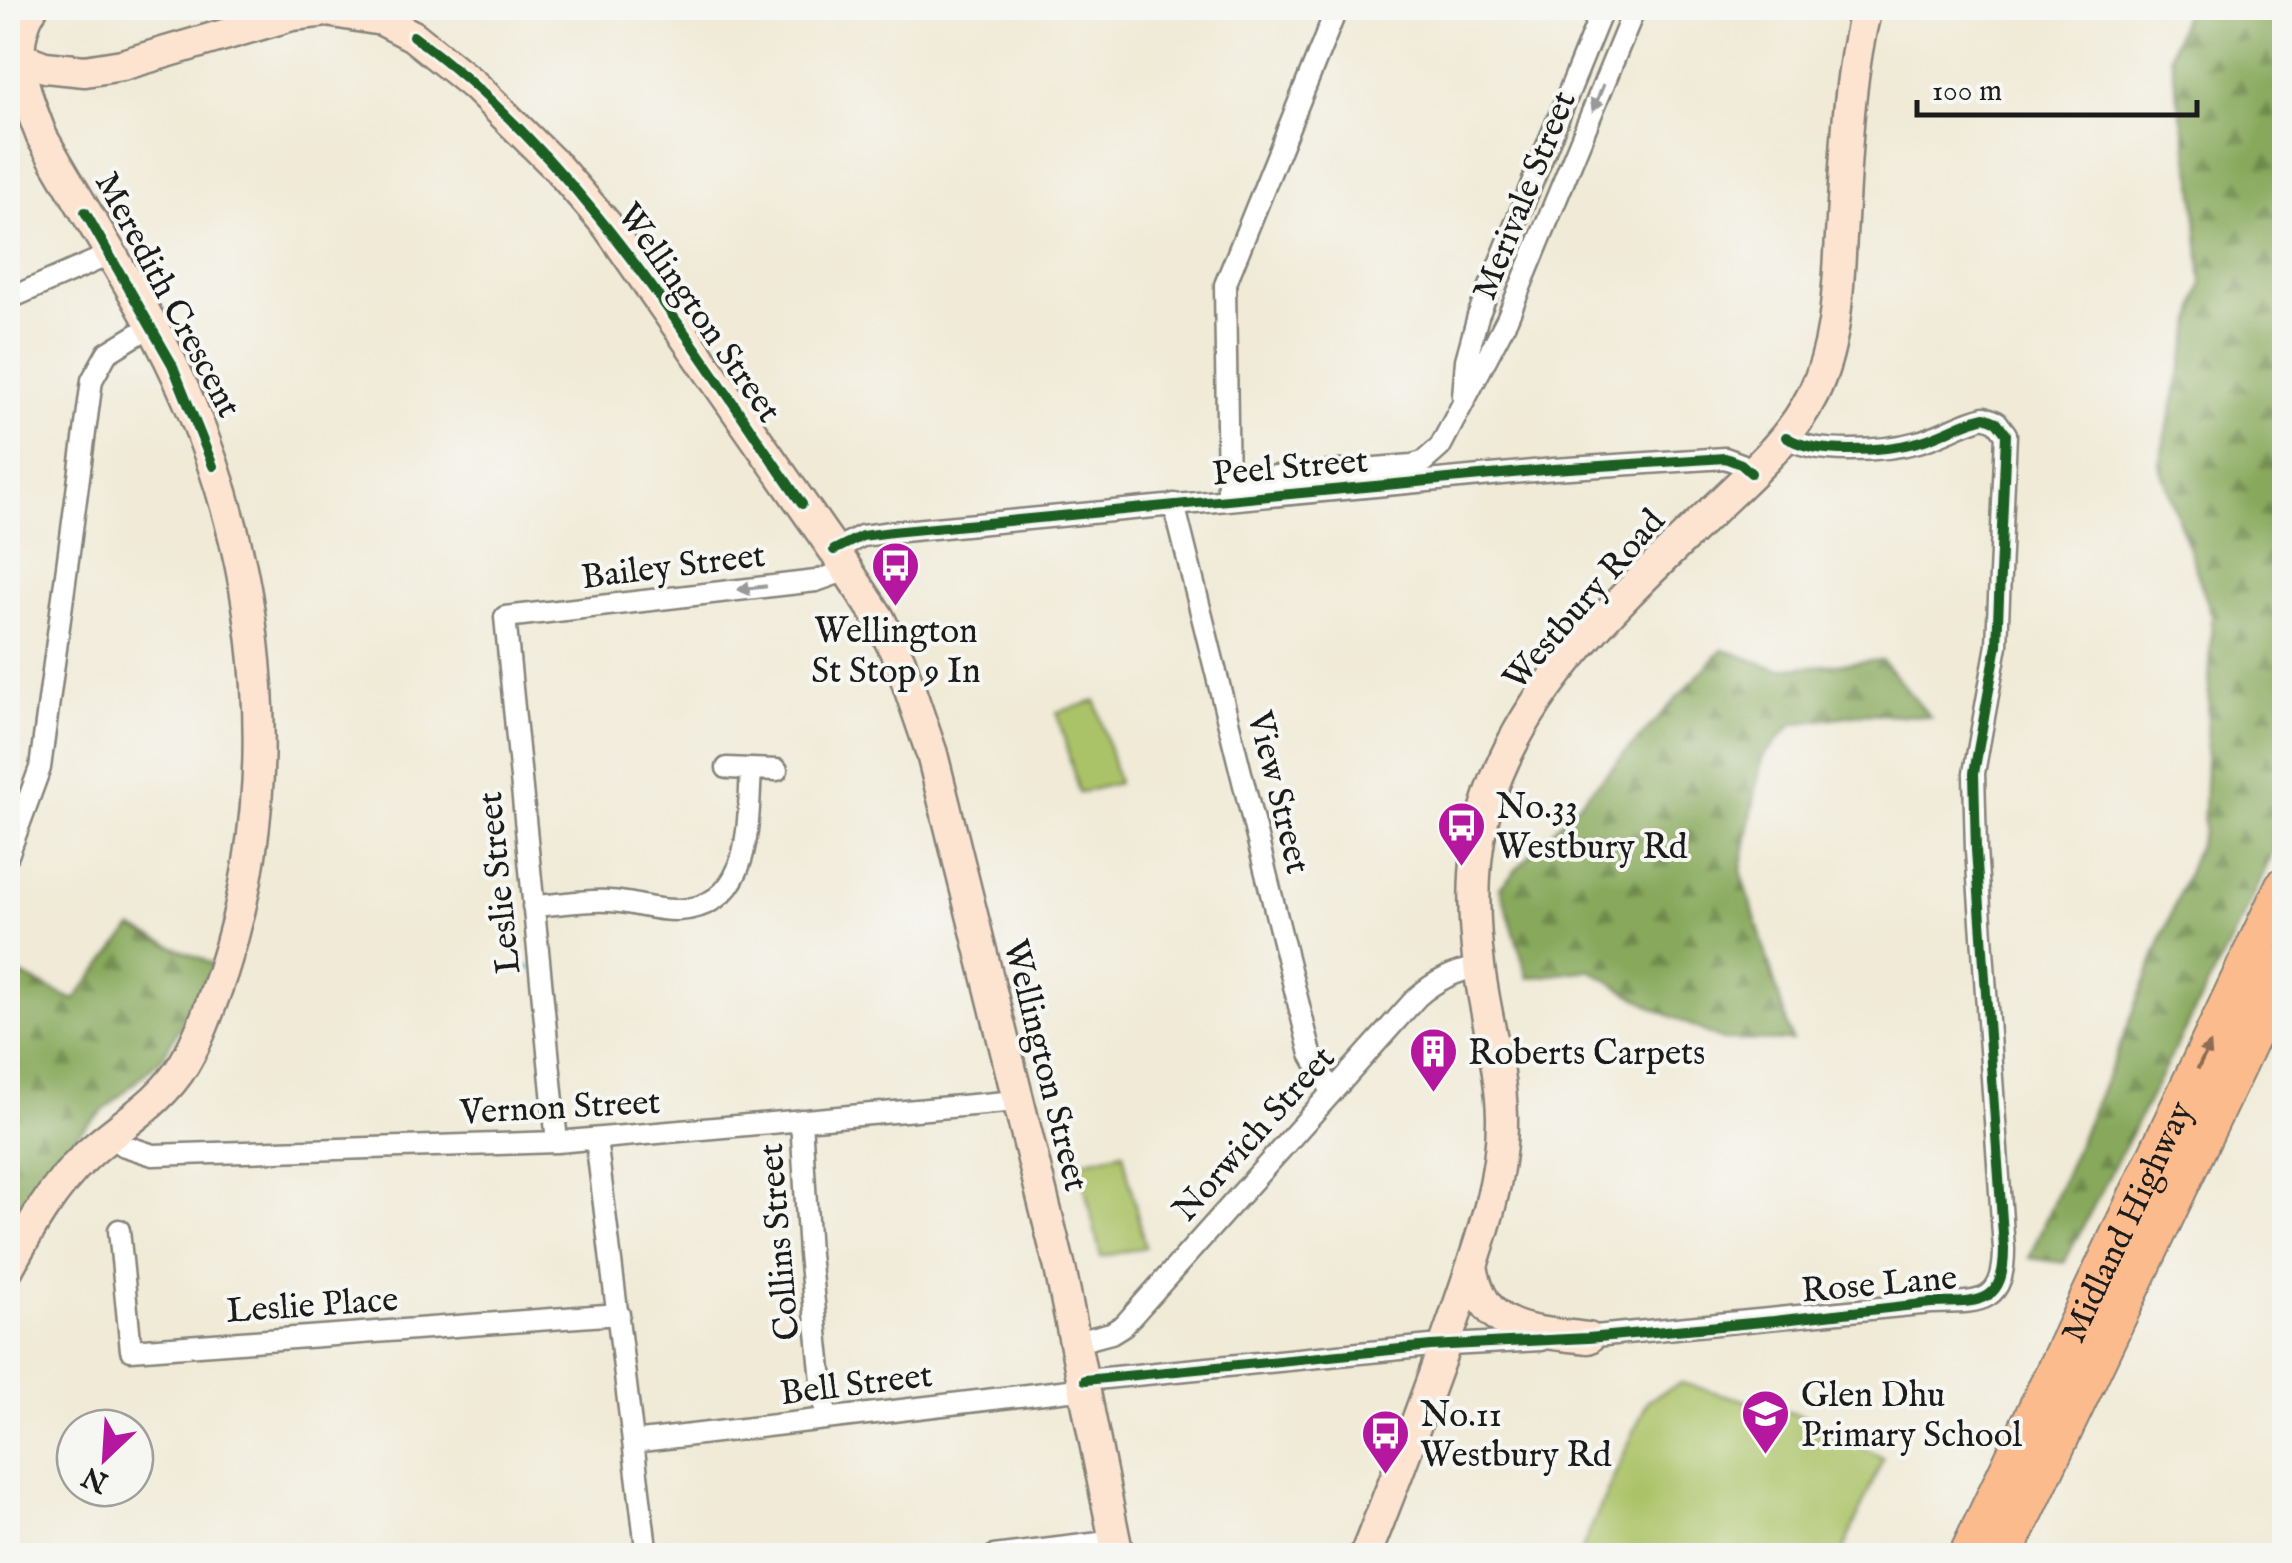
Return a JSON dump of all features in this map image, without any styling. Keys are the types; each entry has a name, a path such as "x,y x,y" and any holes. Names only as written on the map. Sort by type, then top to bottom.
{"highway":[{"name":"Midland Highway","path":"1968,1556 2284,887"},
{"name":"Midland Highway","path":"2003,1556 2284,966"},
{"path":"1945,1556 2067,1307 2178,1111"},
{"path":"2031,1556 2169,1210"}],"main road":[{"path":"13,56 21,26 32,8"},
{"name":"Westbury Road","path":"1366,1556 1472,1266 1499,1160 1502,1118 1498,1076 1479,967 1476,859 1488,803 1510,746 1573,657 1786,437 1822,374 1834,325 1851,79 1866,8"},
{"name":"Wellington Street","path":"13,56 45,68 104,69 292,15 360,11 403,30 440,56 517,125 583,195 841,560 879,618 900,661 932,754 1076,1342 1117,1549"},
{"name":"Meredith Crescent","path":"8,1268 62,1182 142,1112 182,1068 208,1014 229,950 247,874 260,718 246,593 226,507 194,415 151,326 42,138 13,56"},
{"path":"1472,1266 1480,1298 1501,1320 1528,1330 1588,1338"}],"street":[{"path":"1229,490 1225,284 1337,8"},
{"name":"Merivale Street","path":"1462,402 1466,360 1478,316 1603,8"},
{"name":"Merivale Street","path":"1229,490 1423,462 1440,447 1507,320 1635,8"},
{"path":"8,299 111,254"},
{"path":"8,855 40,768 92,380 107,353 151,326"},
{"name":"Rose Lane","path":"1086,1384 1444,1345 1588,1338 1931,1302 1968,1302 1988,1297 2000,1285 2004,1249 1974,773 1998,645 2006,434 1998,422 1985,417 1916,443 1832,450 1796,444 1786,437"},
{"name":"Peel Street","path":"841,560 862,536 1174,504 1229,490 1692,459 1735,460 1751,473"},
{"name":"View Street","path":"1174,504 1310,1054 1332,1092"},
{"name":"Bailey Street","path":"505,617 816,581 841,560"},
{"name":"Leslie Street","path":"505,617 557,1142"},
{"path":"728,768 777,770"},
{"path":"533,906 610,901 648,909 679,910 714,901 734,882 738,872 746,837 752,771"},
{"name":"Norwich Street","path":"1076,1342 1111,1333 1124,1325 1431,985 1479,967"},
{"name":"Vernon Street","path":"111,1136 122,1145 153,1155 557,1142 1017,1102"},
{"name":"Collins Street","path":"801,1120 809,1254 826,1419"},
{"path":"596,1139 647,1556"},
{"name":"Leslie Place","path":"120,1230 130,1350 619,1314"},
{"name":"Bell Street","path":"633,1442 1086,1384"},
{"path":"994,1556 1117,1549"}],"green space":[{"path":"2186,8 2284,8 2284,827 2251,902 2064,1263 2029,1258 2122,1041 2203,832 2212,616 2159,463 2202,283 2194,185 2170,54"},
{"path":"1723,649 1778,669 1882,660 1930,717 1867,713 1793,724 1762,758 1741,870 1792,1041 1722,1040 1653,1008 1590,970 1528,978 1500,887"},
{"path":"1096,701 1118,783 1079,793 1057,712"},
{"path":"132,928 215,965 163,1057 74,1137 8,1234 8,969 74,1000"},
{"path":"1123,1152 1145,1247 1101,1257 1079,1162"},
{"path":"1681,1383 1803,1416 1883,1458 1841,1555 1579,1555 1648,1400"}],"waterway":[{"path":"511,969 533,968"}],"cycle path":[{"path":"413,36 473,84 579,193 672,315 802,504"},
{"path":"85,212 172,364 213,466"},
{"path":"1085,1380 1431,1346 1588,1338 1774,1321 1975,1301 1994,1291 2003,1268 2004,1249 1974,773 1997,645 2006,434 1997,422 1985,417 1927,439 1888,448 1832,449 1786,437"},
{"path":"834,550 862,536 892,532 1554,469 1725,458 1751,473"}],"place":[{"name":"Wellington St Stop 9 In","path":"896,608"},
{"name":"No.33 Westbury Rd","path":"1461,868"},
{"name":"Roberts Carpets","path":"1433,1094"},
{"name":"Glen Dhu Primary School","path":"1766,1456"},
{"name":"No.11 Westbury Rd","path":"1385,1476"}]}
